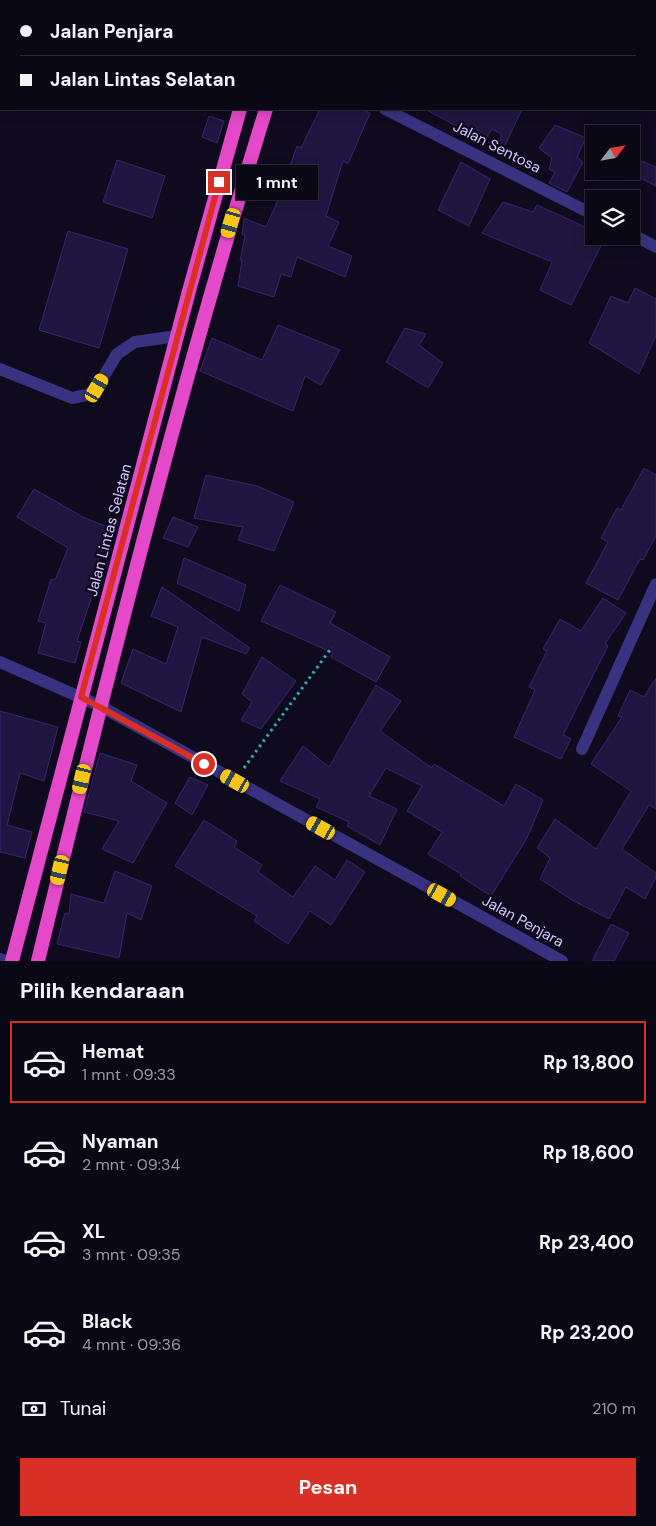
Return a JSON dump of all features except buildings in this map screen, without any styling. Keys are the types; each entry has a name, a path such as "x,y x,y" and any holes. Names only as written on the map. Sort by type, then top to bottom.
{"highway":[{"name":"Jalan Lintas Selatan","path":"11,961 189,291 240,110"},
{"path":"38,961 100,706 211,298 266,110"},
{"path":"189,291 211,298"}],"street":[{"name":"Jalan Sentosa","path":"387,110 585,210"},
{"path":"640,239 656,248"},
{"path":"0,369 72,398 87,395 97,388 117,354 135,342 177,336"},
{"path":"582,749 656,584"},
{"name":"Jalan Penjara","path":"0,662 100,706 562,961"},
{"path":"0,959 11,961"}],"path":[{"path":"235,781 332,647"}],"route":[{"path":"204,764 81,697 219,182"}]}
